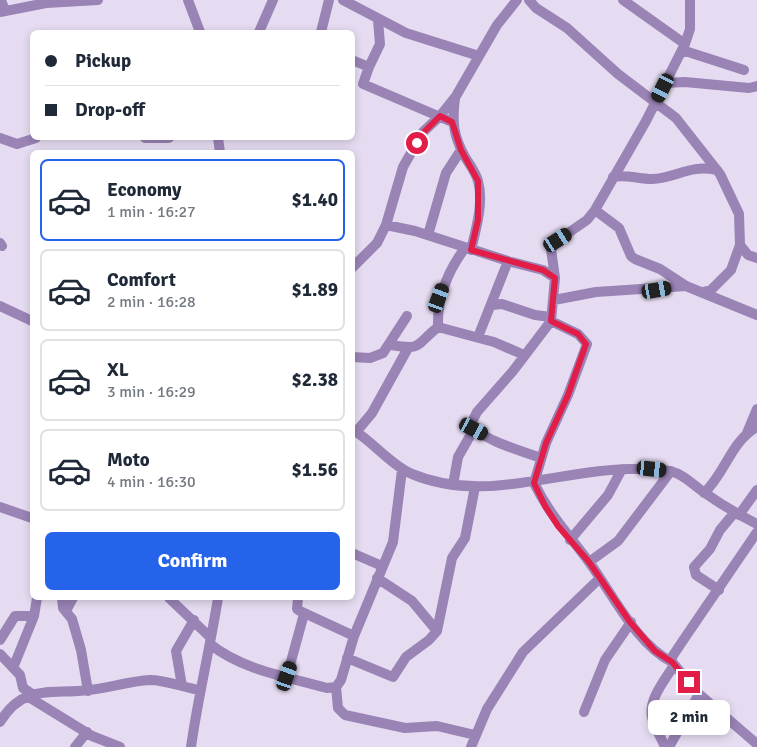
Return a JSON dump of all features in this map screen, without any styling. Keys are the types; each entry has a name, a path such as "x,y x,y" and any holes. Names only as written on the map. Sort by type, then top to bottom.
{"street":[{"path":"1,0 2,11 25,5 98,0"},
{"path":"188,0 199,30"},
{"path":"260,30 273,0"},
{"path":"322,30 329,0"},
{"path":"342,0 353,2 378,20 423,40 479,56"},
{"path":"355,265 377,243 386,225 403,167 424,132 456,96 496,24 517,0"},
{"path":"529,0 536,8 567,28 618,74 685,128 716,170 739,214 740,245 732,270 711,290 703,292"},
{"path":"623,0 683,47 744,70"},
{"path":"541,458 501,443 474,429 471,424 477,412 524,356 551,319 555,278 551,253 553,245 582,224 595,210 656,103 690,29 690,0"},
{"path":"378,20 380,44 363,81 366,87 401,99 452,122"},
{"path":"355,61 368,67"},
{"path":"643,93 685,82 749,88 757,86"},
{"path":"390,345 408,348 423,344 438,328 439,298 448,274 468,249 478,220 480,192 478,181 461,150 452,122 456,96"},
{"path":"0,138 17,144 30,140"},
{"path":"428,235 446,173 461,150"},
{"path":"613,177 624,175 654,179 693,168 716,170"},
{"path":"595,210 619,228 635,259 660,269 686,286 757,316"},
{"path":"386,225 428,235 468,249 543,270 555,278"},
{"path":"740,245 748,255 757,258"},
{"path":"478,337 508,261"},
{"path":"554,300 596,292 686,286"},
{"path":"492,305 502,304 551,319 578,334 586,344 541,458 534,483 545,506 589,562 630,622 655,651 673,663 699,694 757,744"},
{"path":"0,306 30,320"},
{"path":"355,357 377,357 390,345 407,316"},
{"path":"438,328 478,337 508,347 524,356"},
{"path":"408,348 372,413 355,430 402,470 430,480 475,487 534,483 584,472 622,470 671,471 681,475 704,493 737,514 757,524"},
{"path":"704,493 715,481 747,433 757,409"},
{"path":"747,433 757,427"},
{"path":"453,485 458,457 474,429"},
{"path":"402,470 395,532 354,636 341,680 336,687 338,708 345,715 405,728 437,726 475,735"},
{"path":"570,540 608,495 622,470"},
{"path":"589,562 618,541 671,471"},
{"path":"347,658 393,677 406,657 429,640 437,631 452,558 465,538 475,487"},
{"path":"719,590 696,575 694,567 710,549 720,530 737,514 757,490"},
{"path":"0,507 30,517"},
{"path":"665,747 652,717 652,709 657,694 673,663 672,657 757,532"},
{"path":"355,554 382,566"},
{"path":"377,578 412,602 437,631"},
{"path":"471,747 487,708 523,652 600,578"},
{"path":"13,668 34,616 37,600"},
{"path":"62,600 63,608 73,622 85,661 88,690"},
{"path":"66,611 72,600"},
{"path":"171,600 194,620 211,641 231,660 327,688 336,687"},
{"path":"191,747 198,690 211,641 218,600"},
{"path":"298,600 297,609 304,614 354,636"},
{"path":"287,676 304,614"},
{"path":"0,640 15,616 34,616"},
{"path":"182,686 176,651 194,620"},
{"path":"584,712 606,660 630,622"},
{"path":"0,654 21,677 23,688 29,695 86,732 120,747"},
{"path":"1,717 29,695 40,692 88,690 150,680 198,690"},
{"path":"669,747 699,694"},
{"path":"75,747 86,732"}],"route":[{"path":"417,143 424,132 440,116 452,122 461,150 478,181 480,192 478,220 471,250 543,270 555,278 551,321 584,338 586,351 546,443 534,483 545,506 558,526 589,562 630,622 655,651 672,662 689,682"}]}
